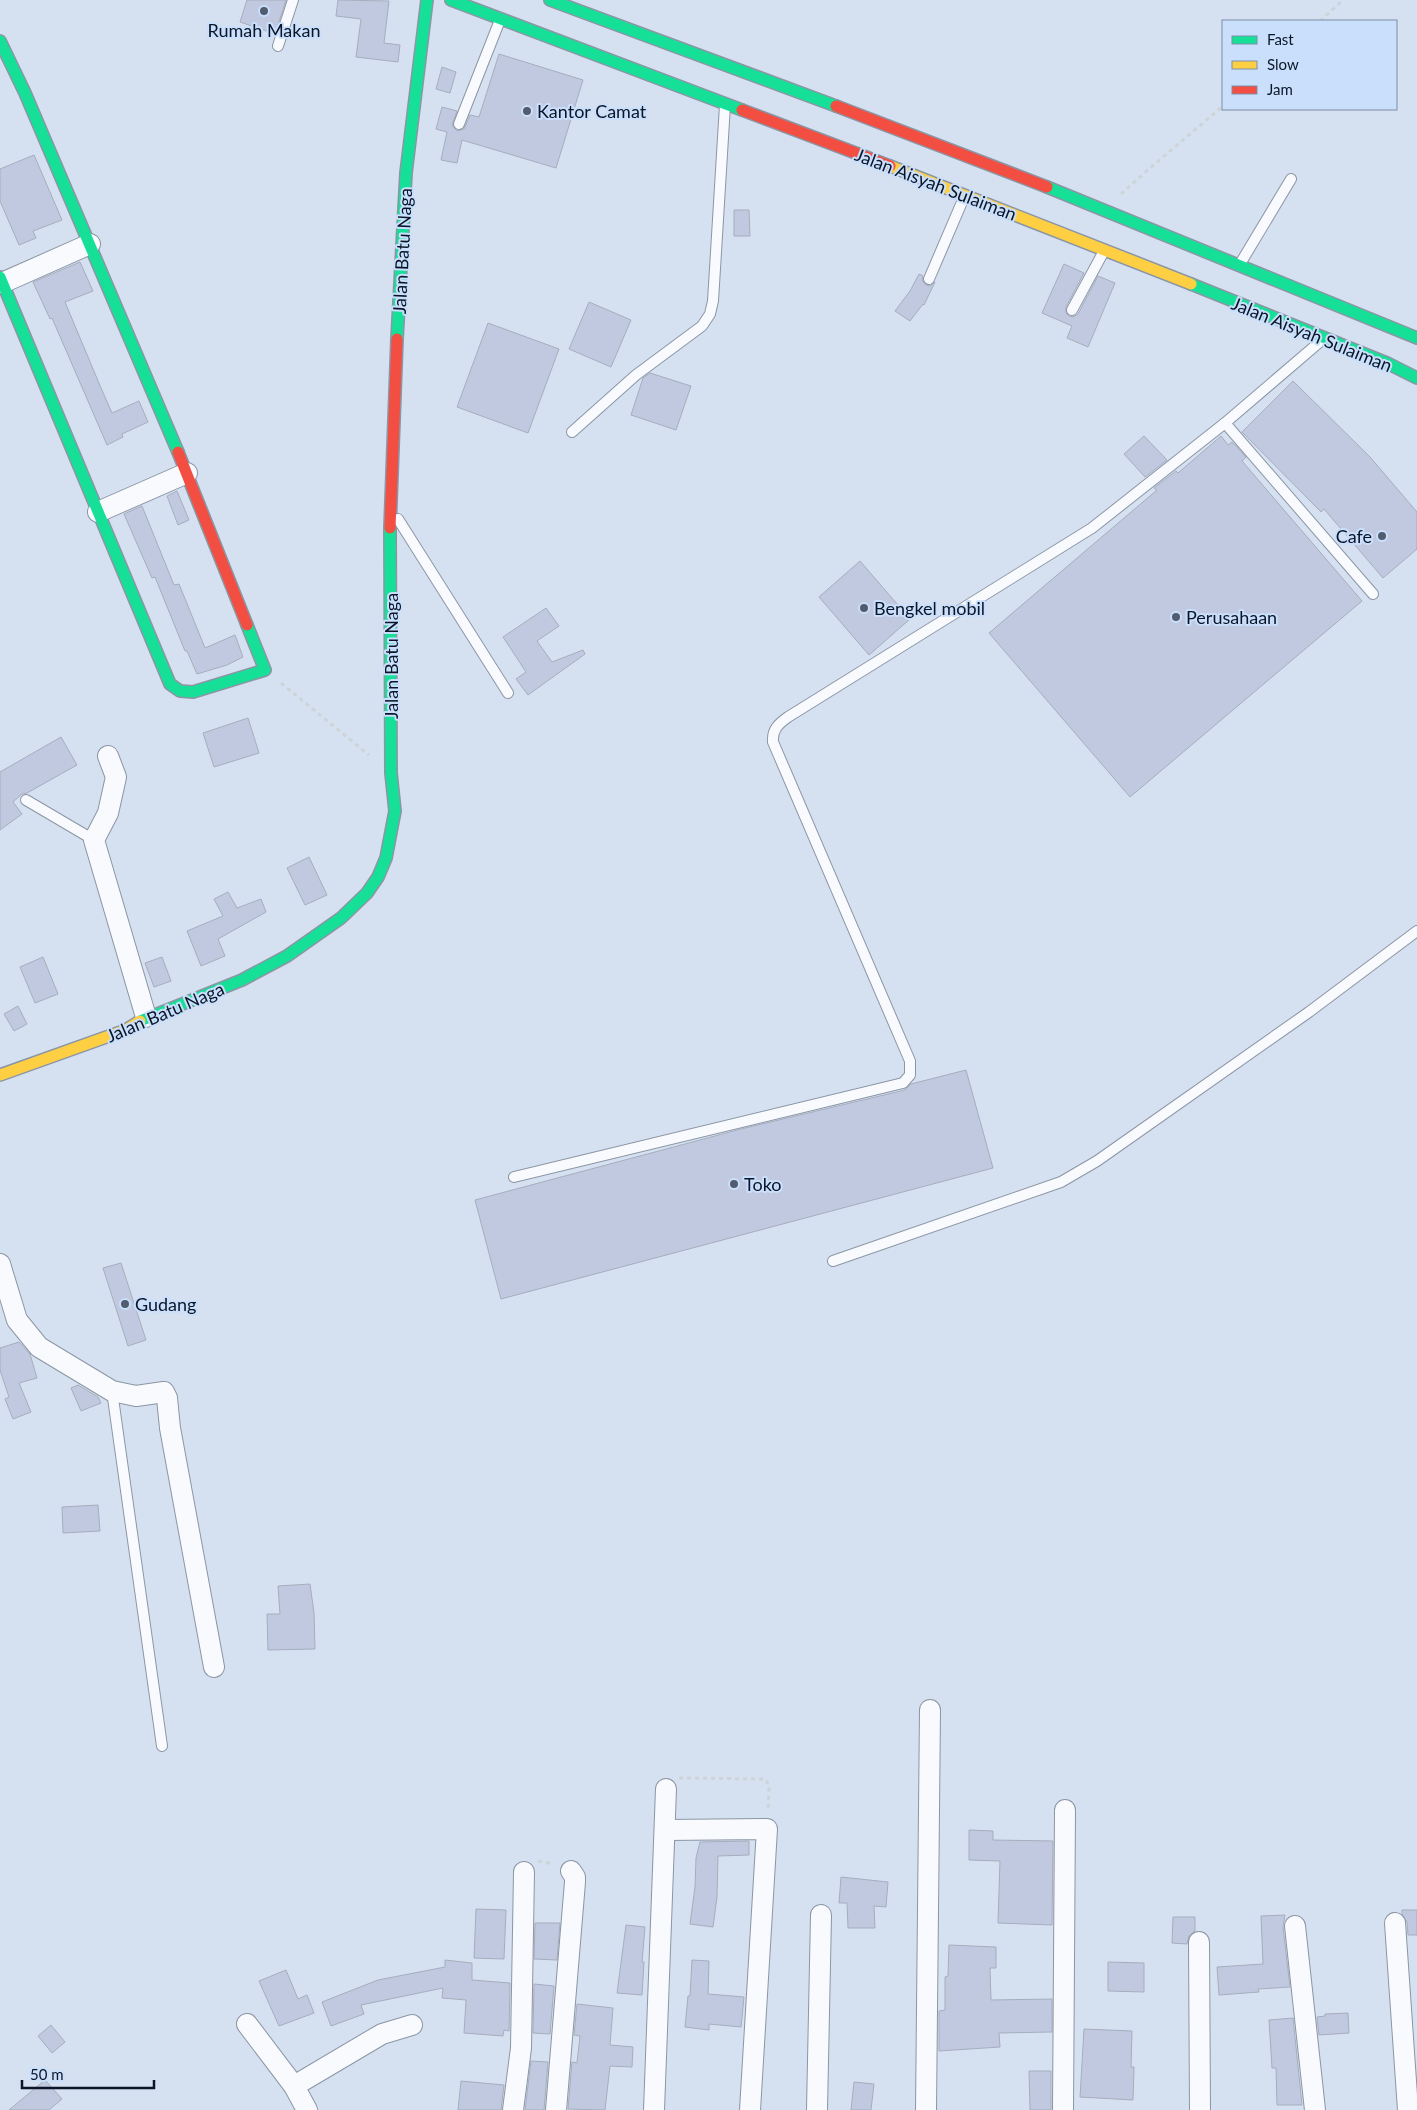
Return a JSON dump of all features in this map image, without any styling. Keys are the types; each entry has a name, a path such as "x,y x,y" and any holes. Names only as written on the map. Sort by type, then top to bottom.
{"main road":[{"name":"Jalan Batu Naga","path":"0,1075 126,1030 146,1017 242,980 287,956 341,918 368,893 378,877 386,858 395,811 391,772 390,508 406,173 427,0"},
{"name":"Jalan Aisyah Sulaiman","path":"451,0 965,194 1323,339 1387,363 1417,378"},
{"name":"Jalan Aisyah Sulaiman","path":"550,0 794,90 1104,210 1417,338"},
{"path":"0,41 25,93 187,473 266,670 192,692 175,690 170,684 1,280"}],"street":[{"path":"1,280 90,244"},
{"path":"98,512 187,473"},
{"path":"108,756 116,776 108,813 94,840 146,1017"},
{"path":"0,1264 17,1320 39,1347 112,1391 136,1396 164,1392 167,1398 170,1428 214,1667"},
{"path":"926,2110 930,1710"},
{"path":"654,2110 666,1830 666,1789"},
{"path":"1063,2110 1066,1810"},
{"path":"666,1830 768,1830 750,2110"},
{"path":"556,2110 575,1882 575,1877 571,1870"},
{"path":"513,2110 521,2048 524,1872"},
{"path":"817,2110 821,1915"},
{"path":"1395,1922 1408,2110"},
{"path":"1295,1926 1315,2110"},
{"path":"1199,1942 1200,2110"},
{"path":"246,2024 294,2086 307,2110"},
{"path":"294,2086 382,2034 412,2025"}],"lane":[{"path":"278,46 293,0"},
{"path":"459,124 500,19"},
{"path":"572,432 636,375 702,326 710,314 713,301 726,104"},
{"path":"1240,265 1291,179"},
{"path":"929,278 965,194"},
{"path":"1072,310 1104,250"},
{"path":"514,1177 903,1083 910,1075 910,1062 772,742 772,735 776,728 788,717 1092,528 1225,423 1323,339"},
{"path":"1225,423 1373,594"},
{"path":"390,508 508,693"},
{"path":"26,800 94,840"},
{"path":"833,1262 1068,1178 1098,1161 1309,1012 1417,931"},
{"path":"112,1391 162,1746"}],"path":[{"path":"1321,20 1343,0"},
{"path":"1104,210 1222,107"},
{"path":"266,670 391,772"},
{"path":"666,1789 667,1781 673,1778 765,1779 769,1784 768,1830"},
{"path":"524,1872 528,1862 534,1860 559,1865 571,1870"}],"building":[{"name":"Rumah Makan","path":"247,0 286,0 275,34 240,22"},
{"path":"338,0 389,1 384,43 400,45 398,62 356,57 361,19 336,16"},
{"name":"Kantor Camat","path":"499,54 583,80 556,168 462,140 457,163 441,160 447,132 436,129 442,107 457,111 452,125 457,131 464,129 470,115 479,117"},
{"path":"442,67 456,72 450,93 436,89"},
{"path":"34,155 62,220 33,231 36,238 19,245 0,201 0,169"},
{"path":"734,210 749,210 750,236 734,236"},
{"path":"80,262 93,291 65,302 101,388 112,413 139,401 148,422 122,434 123,437 107,445 52,318 50,319 33,282"},
{"path":"1064,264 1084,273 1066,307 1066,313 1069,316 1073,317 1078,314 1098,276 1115,283 1088,347 1067,338 1072,326 1042,313"},
{"path":"919,274 923,276 922,280 926,285 930,286 935,282 924,305 910,321 895,311 910,291"},
{"path":"589,302 631,320 611,367 569,349"},
{"path":"488,323 559,349 528,433 457,407"},
{"path":"650,373 691,386 676,430 631,415 643,378"},
{"path":"1293,381 1370,457 1417,512 1417,549 1383,578 1324,509 1321,512 1242,432"},
{"path":"1144,436 1167,460 1145,477 1124,454"},
{"name":"Perusahaan","path":"1221,436 1228,445 1232,442 1246,457 1242,461 1362,601 1130,797 989,633 1157,490 1154,488 1176,471 1178,473"},
{"path":"177,491 189,520 178,525 167,496"},
{"path":"142,506 174,585 179,584 205,648 235,635 243,657 227,665 197,674 187,651 185,651 155,577 152,578 124,514"},
{"name":"Bengkel mobil","path":"860,561 910,619 869,655 819,597"},
{"path":"546,608 559,626 537,641 552,662 583,650 585,654 528,695 516,679 526,672 503,637"},
{"path":"248,718 259,753 214,767 203,733"},
{"path":"61,737 77,765 22,794 13,802 22,814 0,830 0,772"},
{"path":"309,857 327,895 305,905 287,868"},
{"path":"228,892 237,908 261,899 266,912 218,939 225,956 201,966 187,931 223,916 214,899"},
{"path":"43,957 58,994 35,1003 20,967"},
{"path":"162,957 171,981 154,987 145,963"},
{"path":"18,1006 27,1024 14,1031 4,1014"},
{"name":"Toko","path":"966,1070 993,1168 501,1299 475,1200 741,1129 905,1090 911,1084"},
{"name":"Gudang","path":"121,1263 146,1340 128,1346 103,1268"},
{"path":"19,1342 30,1354 37,1378 19,1383 31,1412 13,1419 5,1399 9,1397 0,1370 0,1348"},
{"path":"78,1385 98,1397 101,1403 81,1411 71,1388"},
{"path":"98,1505 100,1531 63,1533 62,1507"},
{"path":"310,1584 314,1613 315,1649 268,1650 267,1614 280,1614 278,1586"},
{"path":"969,1830 993,1831 993,1840 1053,1841 1052,1925 998,1923 1000,1861 969,1860"},
{"path":"749,1841 749,1855 718,1856 717,1897 713,1927 690,1924 695,1887 696,1858 700,1842"},
{"path":"841,1877 888,1882 886,1907 874,1906 875,1928 848,1928 847,1903 839,1903"},
{"path":"476,1909 506,1910 504,1959 474,1958"},
{"path":"1402,1910 1417,1910 1417,1935 1408,1935 1407,1922 1402,1914"},
{"path":"1285,1915 1283,1927 1290,1987 1258,1989 1259,1992 1219,1995 1217,1967 1263,1964 1261,1916"},
{"path":"1173,1917 1195,1917 1195,1931 1189,1936 1187,1944 1172,1943"},
{"path":"535,1923 560,1923 557,1960 534,1959"},
{"path":"626,1925 645,1927 642,1995 617,1993"},
{"path":"949,1945 996,1947 996,1968 990,1968 991,2000 1052,1999 1052,2032 999,2033 1000,2047 939,2051 939,2011 945,2010 945,1977 948,1976"},
{"path":"445,1960 472,1963 472,1980 510,1983 509,2031 504,2030 503,2036 464,2033 466,2000 442,1998 443,1988 361,2005 364,2014 331,2026 322,2002 378,1980 445,1967"},
{"path":"692,1960 709,1961 708,1994 744,1997 741,2027 709,2024 709,2030 685,2027 688,1996 690,1996"},
{"path":"1108,1962 1144,1963 1144,1992 1108,1991"},
{"path":"286,1970 298,1999 307,1995 314,2013 279,2026 259,1981"},
{"path":"534,1984 554,1986 550,2034 533,2033"},
{"path":"577,2004 613,2008 610,2045 633,2047 632,2067 610,2066 605,2110 568,2109 572,2062 577,2063 580,2036 574,2035"},
{"path":"1348,2013 1349,2033 1319,2035 1317,2017 1325,2016 1325,2014"},
{"path":"1293,2018 1302,2105 1277,2105 1276,2068 1272,2068 1269,2020"},
{"path":"51,2025 65,2042 52,2053 38,2036"},
{"path":"1084,2029 1132,2031 1131,2067 1134,2067 1133,2100 1080,2097"},
{"path":"531,2061 548,2062 544,2110 525,2110"},
{"path":"1029,2071 1051,2071 1051,2110 1030,2110"},
{"path":"45,2080 62,2099 49,2110 9,2110"},
{"path":"461,2081 504,2085 501,2110 458,2110"},
{"path":"854,2082 874,2084 871,2110 851,2110"}],"traffic: fast":[{"path":"397,339 406,173 427,0"},
{"path":"451,0 742,110"},
{"path":"550,0 836,106"},
{"path":"0,41 25,93 178,452"},
{"path":"1047,187 1417,338"},
{"path":"0,277 170,684 180,691 193,692 265,670 247,625"},
{"path":"1191,284 1387,363 1417,378"},
{"path":"140,1021 242,980 287,956 341,918 367,893 378,877 386,858 395,811 391,773 390,528"}],"traffic: slow":[{"path":"890,166 1191,284"},
{"path":"0,1075 126,1030 140,1021"}],"traffic: jam":[{"path":"836,106 1047,187"},
{"path":"742,110 890,166"},
{"path":"390,528 397,339"},
{"path":"178,452 247,625"}],"place":[{"name":"Rumah Makan","path":"264,11"},
{"name":"Kantor Camat","path":"527,111"},
{"name":"Cafe","path":"1382,536"},
{"name":"Bengkel mobil","path":"864,608"},
{"name":"Perusahaan","path":"1176,617"},
{"name":"Toko","path":"734,1184"},
{"name":"Gudang","path":"125,1304"}]}
